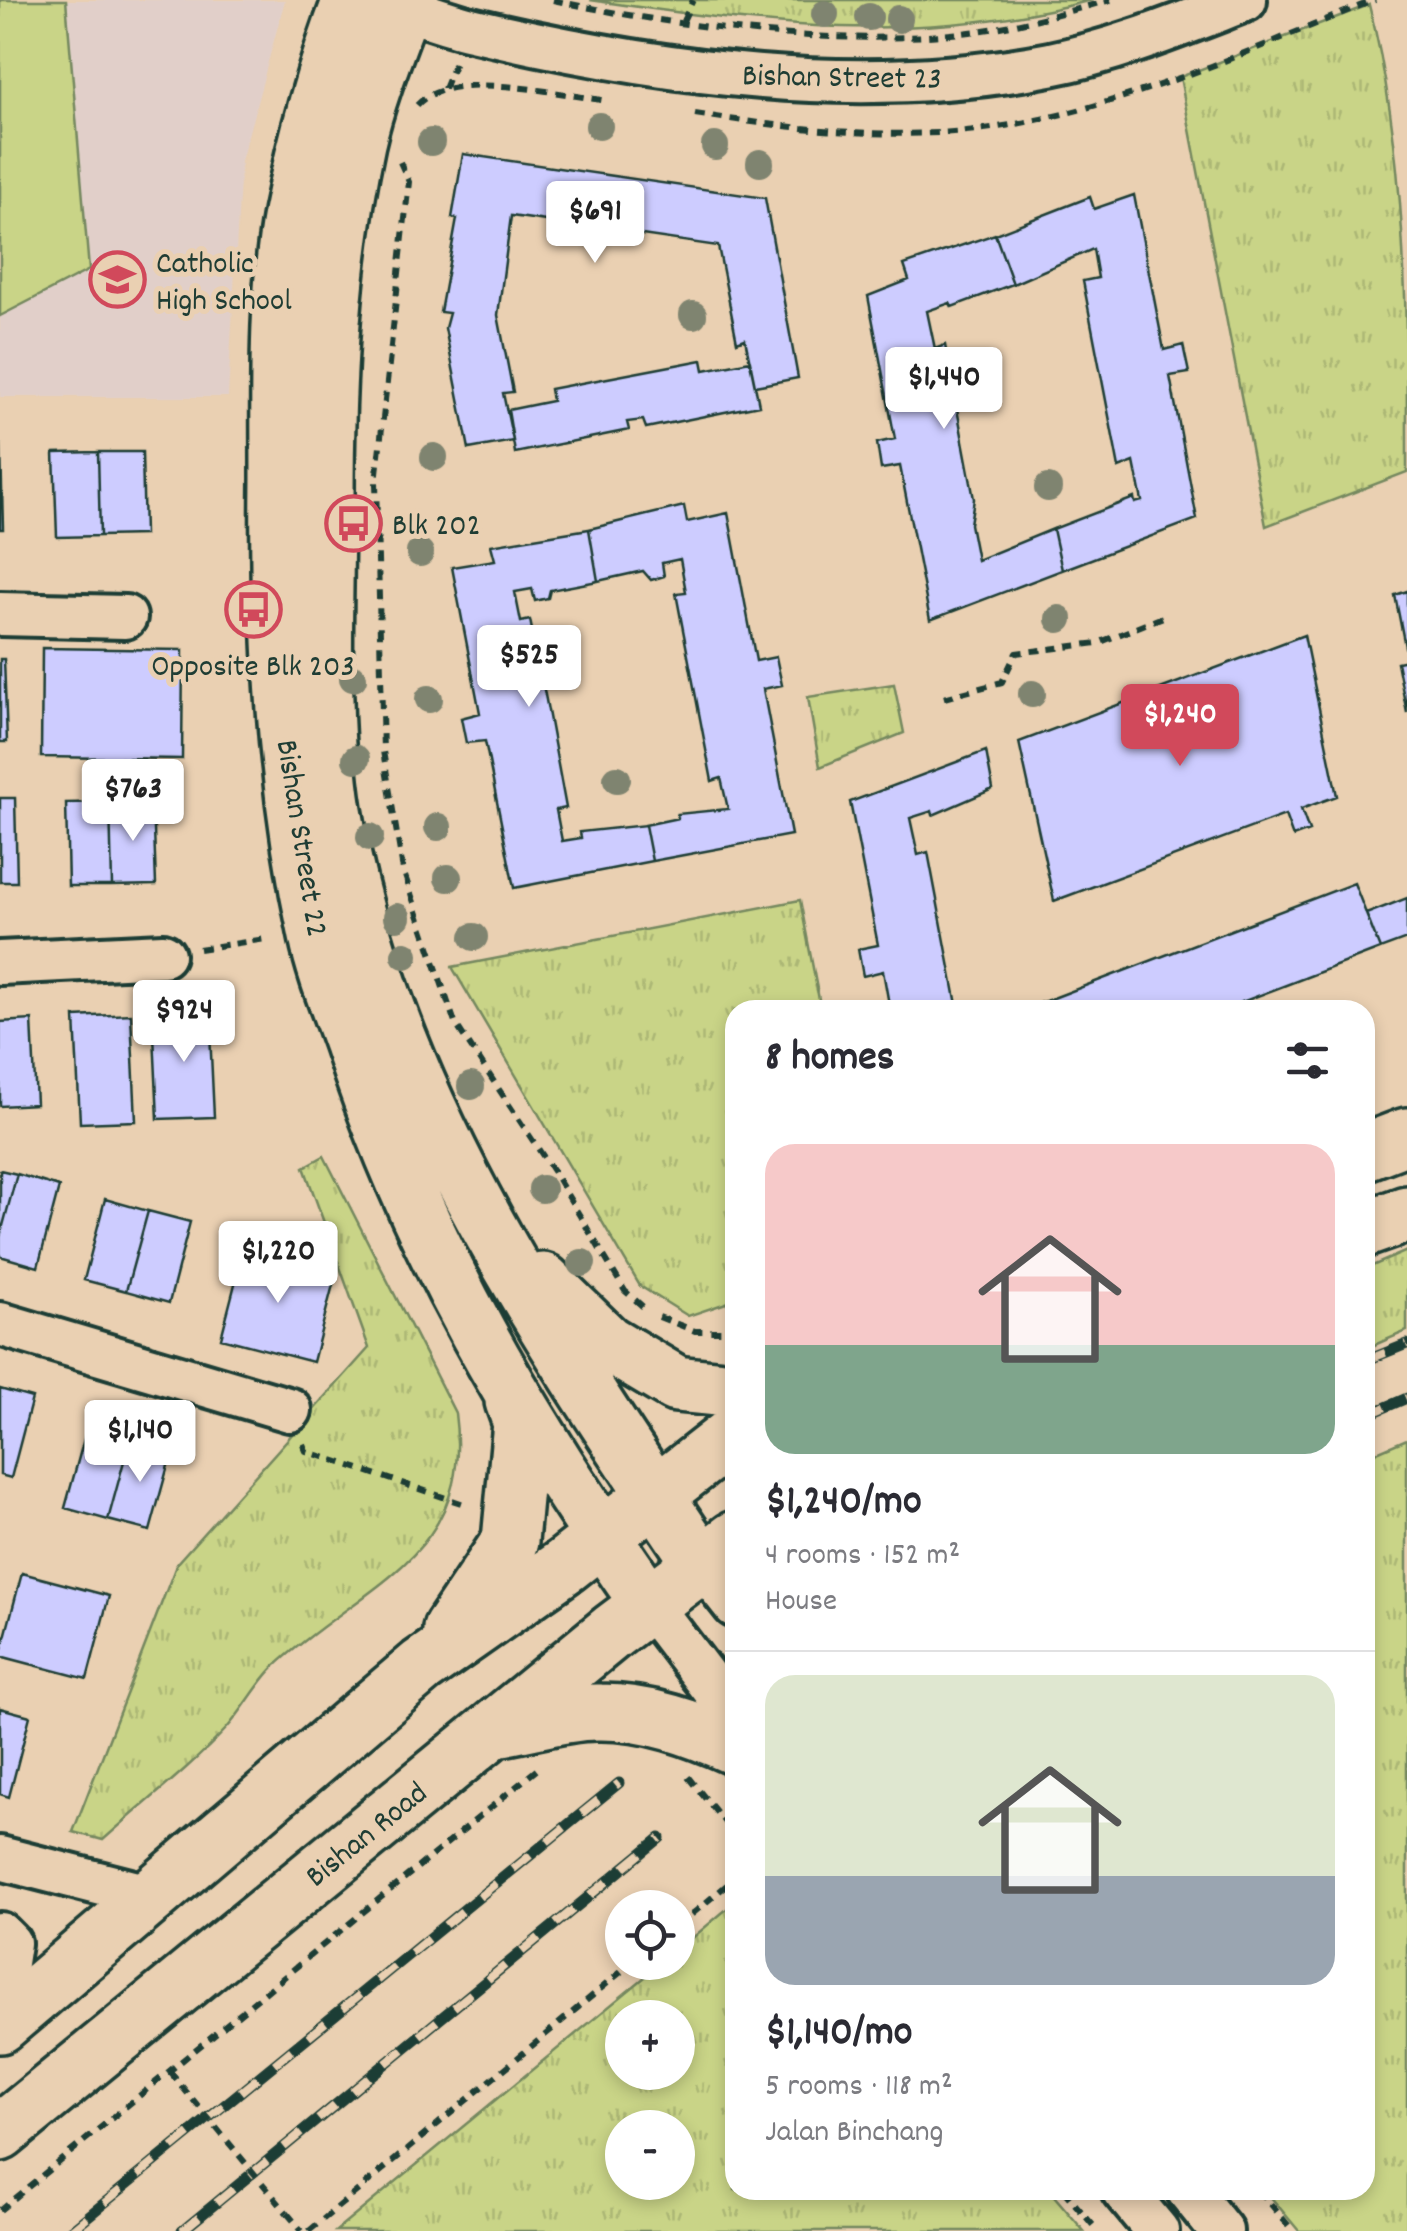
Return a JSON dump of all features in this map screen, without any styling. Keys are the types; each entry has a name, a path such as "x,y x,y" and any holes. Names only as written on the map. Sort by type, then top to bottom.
{"main road":[{"name":"Bishan Street 22","path":"384,2 336,270 326,430 326,662 334,807 378,978 421,1098 484,1224 654,1494 718,1551"},
{"name":"Bishan Street 22","path":"384,2 330,55 291,216 280,374 277,630 295,821 318,941 374,1112 442,1272 511,1393 649,1604"},
{"path":"1375,1148 1407,1136"},
{"path":"1375,1225 1407,1214"},
{"path":"484,1224 606,1343 676,1384 725,1389"},
{"path":"422,1666 474,1600 510,1541 520,1423 511,1393"},
{"path":"0,2024 422,1666 602,1536 725,1441"},
{"name":"Bishan Road","path":"0,2133 718,1551"},
{"path":"495,1729 597,1711 638,1715 699,1731 725,1743"}],"street":[{"name":"Bishan Street 23","path":"384,2 468,28 638,60 784,80 822,80 954,79 1053,63 1163,32 1244,0"},
{"path":"0,614 124,617"},
{"path":"0,963 163,955"},
{"path":"0,1324 290,1410"},
{"path":"649,1604 725,1704"},
{"path":"0,1858 152,1897"},
{"path":"0,1934 9,1944 0,2002"},
{"path":"1131,2200 1157,2231"},
{"path":"1175,2231 1185,2220 1186,2200"},
{"path":"1195,2200 1221,2231"}],"path":[{"path":"553,0 684,21 841,38 970,32 1111,0"},
{"path":"684,21 693,0"},
{"path":"411,115 420,100 444,89"},
{"path":"398,158 409,182 376,482 383,750 404,870 455,1022 553,1171 625,1291 652,1314 695,1332 725,1330"},
{"path":"944,698 1002,682 1016,652 1098,643 1168,615"},
{"path":"163,955 265,939"},
{"path":"290,1410 306,1451 464,1504"},
{"path":"0,2210 544,1764"},
{"path":"681,1769 725,1822"},
{"path":"695,1912 725,1886"},
{"path":"170,2072 305,2231 611,1980"},
{"path":"1071,2200 1098,2231"},
{"path":"1267,2200 1293,2231"}],"shaded area":[{"name":"Catholic High School","path":"0,0 285,0 241,161 228,397 0,397"}],"green space":[{"path":"0,0 66,0 89,270 0,316"},
{"path":"590,0 1092,0 964,23 841,27 780,24"},
{"path":"1369,5 1382,61 1398,177 1405,295 1407,472 1266,526 1180,77"},
{"path":"894,684 904,733 820,767 808,697"},
{"path":"800,900 819,1000 725,1000 725,1303 688,1316 640,1286 452,967"},
{"path":"324,1156 455,1413 456,1462 447,1503 429,1536 405,1564 274,1667 227,1728 182,1771 103,1840 73,1832 177,1563 369,1348 304,1167"},
{"path":"1407,1251 1407,1331 1375,1345 1375,1265"},
{"path":"1407,1439 1407,2231 1299,2231 1273,2200 1375,2200 1375,1453"},
{"path":"725,1910 725,2200 1058,2200 1084,2231 336,2231 605,2010 605,2090 695,2090 695,2000 617,2000 641,1980 695,1980 695,1936"}],"building":[{"path":"463,154 765,198 798,378 755,386 745,339 737,342 718,246 511,216 498,315 513,392 503,393 513,441 469,449 445,328 449,313 440,312 457,219 452,218"},
{"path":"1134,195 1164,350 1183,345 1189,373 1170,376 1197,519 1062,570 1053,529 1134,498 1135,503 1142,501 1134,462 1119,468 1083,281 1098,278 1093,249 1013,284 995,234 1090,197 1094,209"},
{"path":"995,234 1013,284 952,307 950,303 927,311 935,349 945,345 974,499 970,524 977,560 1053,529 1062,570 930,620 900,466 881,469 877,443 895,439 868,296 909,280 904,265"},
{"path":"702,360 704,370 750,361 759,405 646,428 643,420 627,422 629,430 515,453 508,410 552,401 550,389"},
{"path":"1,445 3,529 0,529"},
{"path":"98,452 142,452 144,535 100,536"},
{"path":"98,452 100,536 57,537 54,453"},
{"path":"684,506 687,522 728,513 756,661 776,657 782,685 763,689 791,835 652,861 645,825 678,818 677,814 728,809 721,778 712,781 676,593 686,592 680,559 662,563 664,576 651,580 643,571 598,581 589,529"},
{"path":"589,529 598,581 550,590 548,598 535,601 532,589 515,592 521,622 530,620 546,700 566,808 556,810 562,841 581,838 580,832 645,825 652,861 514,888 485,741 466,743 461,718 480,713 452,567 495,560 491,545"},
{"path":"1407,591 1407,657 1395,595"},
{"path":"1304,635 1337,796 1301,809 1309,831 1293,837 1285,815 1054,901 1019,742"},
{"path":"42,648 183,650 182,759 41,757"},
{"path":"0,659 4,659 7,742 0,742"},
{"path":"1407,660 1407,713 1397,662"},
{"path":"986,751 993,789 933,815 932,811 910,818 918,855 928,852 956,1000 888,1000 883,971 863,976 858,949 878,945 850,802"},
{"path":"0,798 15,798 17,882 0,882"},
{"path":"153,801 156,885 112,886 110,802"},
{"path":"110,802 112,886 68,886 66,803"},
{"path":"1354,883 1380,949 1247,1000 1048,1000"},
{"path":"1407,898 1407,939 1380,949 1366,914"},
{"path":"209,1011 214,1117 158,1119 153,1014"},
{"path":"131,1014 136,1121 80,1123 75,1017"},
{"path":"32,1020 36,1104 0,1106 0,1022"},
{"path":"0,1170 17,1174 0,1237"},
{"path":"17,1174 59,1187 38,1267 0,1256 0,1237"},
{"path":"105,1199 148,1211 126,1291 84,1280"},
{"path":"148,1211 190,1222 169,1303 126,1291"},
{"path":"244,1249 336,1273 313,1362 221,1338"},
{"path":"0,1389 32,1398 11,1478 0,1475"},
{"path":"87,1428 130,1439 108,1520 65,1508"},
{"path":"130,1439 172,1451 150,1531 108,1520"},
{"path":"22,1573 109,1596 87,1679 0,1656"},
{"path":"0,1708 30,1716 9,1797 0,1794"}],"railway":[{"path":"1375,1357 1407,1344"},
{"path":"1375,1412 1407,1398"},
{"path":"70,2231 619,1783"},
{"path":"182,2231 660,1838"}],"place":[{"name":"Catholic High School","path":"117,279"},
{"name":"Blk 202","path":"353,523"},
{"name":"Opposite Blk 203","path":"253,610"}]}
